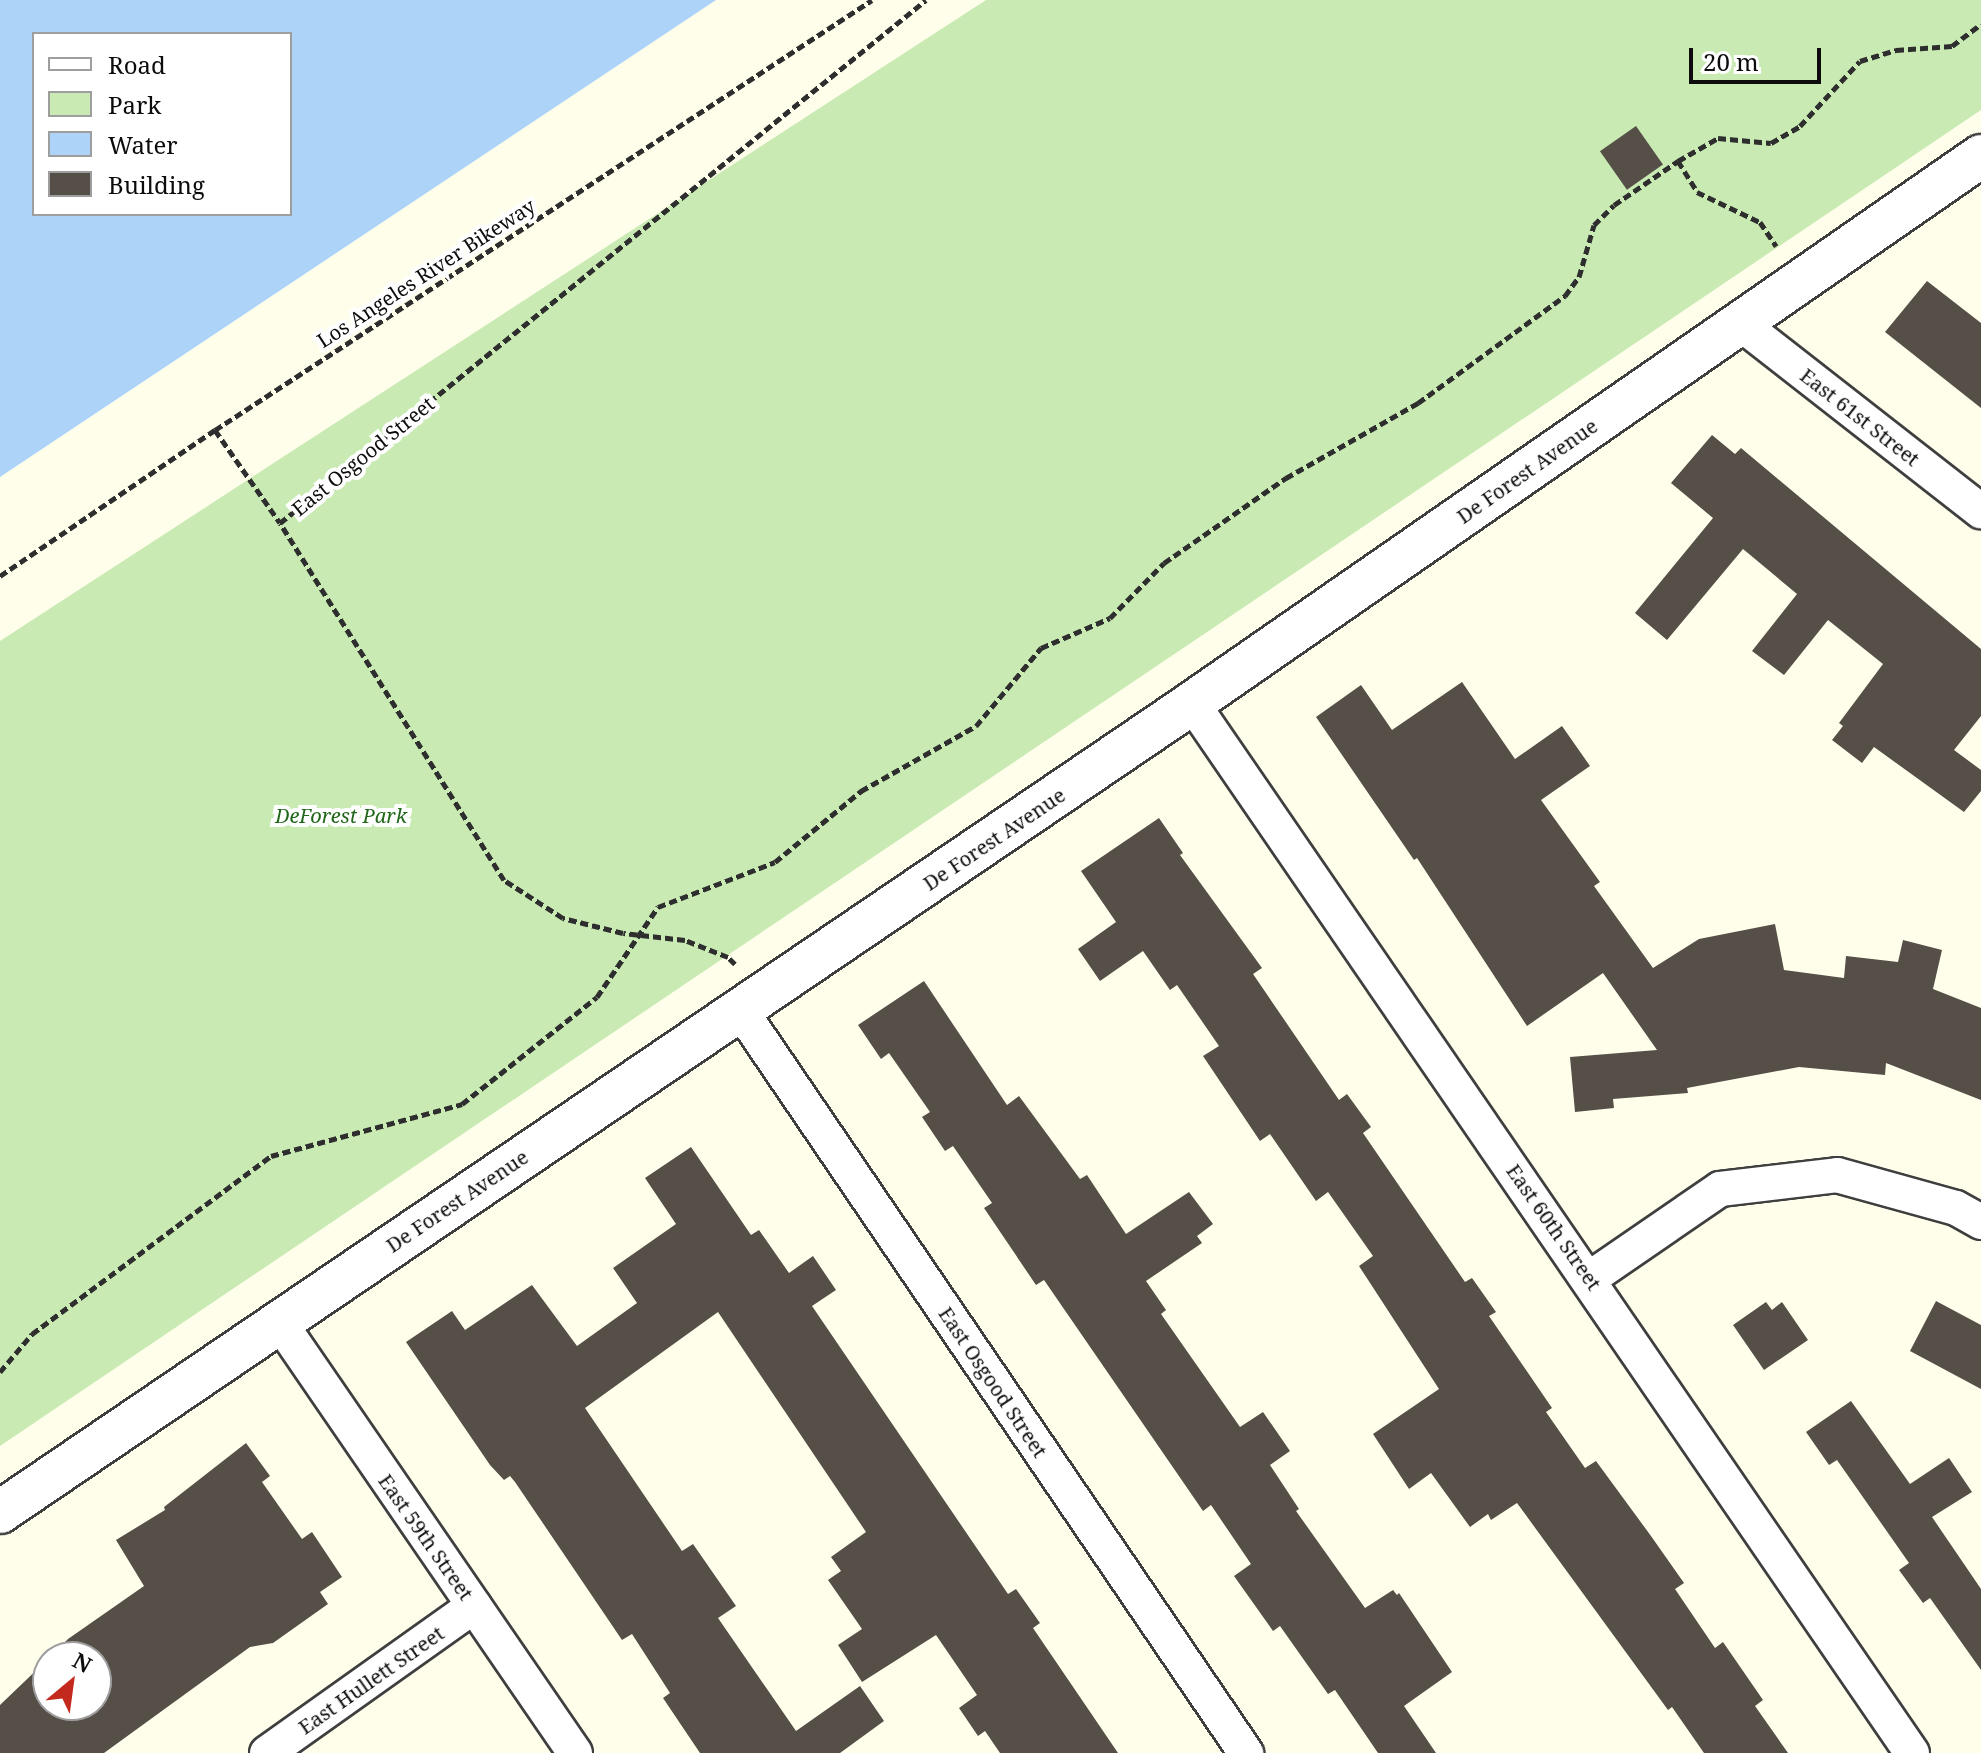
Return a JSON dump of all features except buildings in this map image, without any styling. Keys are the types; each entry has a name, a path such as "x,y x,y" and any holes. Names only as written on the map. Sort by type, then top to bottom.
{"street":[{"name":"De Forest Avenue","path":"0,1512 278,1320 752,1004 1192,703 1981,156"},
{"name":"East 61st Street","path":"1740,323 1981,511"},
{"name":"East 60th Street","path":"1192,703 1912,1753"},
{"name":"East Osgood Street","path":"752,1004 1246,1753"},
{"path":"1589,1279 1720,1189 1837,1175 1956,1208 1981,1222"},
{"name":"East 59th Street","path":"278,1320 575,1753"},
{"name":"East Hullett Street","path":"267,1753 474,1606"}],"path":[{"name":"Los Angeles River Bikeway","path":"0,576 215,430 872,0"},
{"name":"East Osgood Street","path":"752,1004 728,957 685,940 639,935 563,918 504,880 280,523 926,0"},
{"path":"0,1372 32,1334 271,1156 462,1104 597,997 658,907 775,862 861,791 976,726 1041,648 1110,618 1164,563 1286,478 1418,403 1565,296 1579,277 1594,225 1614,205 1678,161 1718,138 1771,143 1800,126 1860,61 1896,50 1952,46 1981,24"},
{"path":"1678,161 1697,192 1760,222 1777,248"},
{"path":"215,430 280,523"}],"green space":[{"name":"DeForest Park","path":"986,0 1981,0 1981,110 0,1446 0,641"}],"water":[{"path":"0,0 716,0 0,477"}]}
